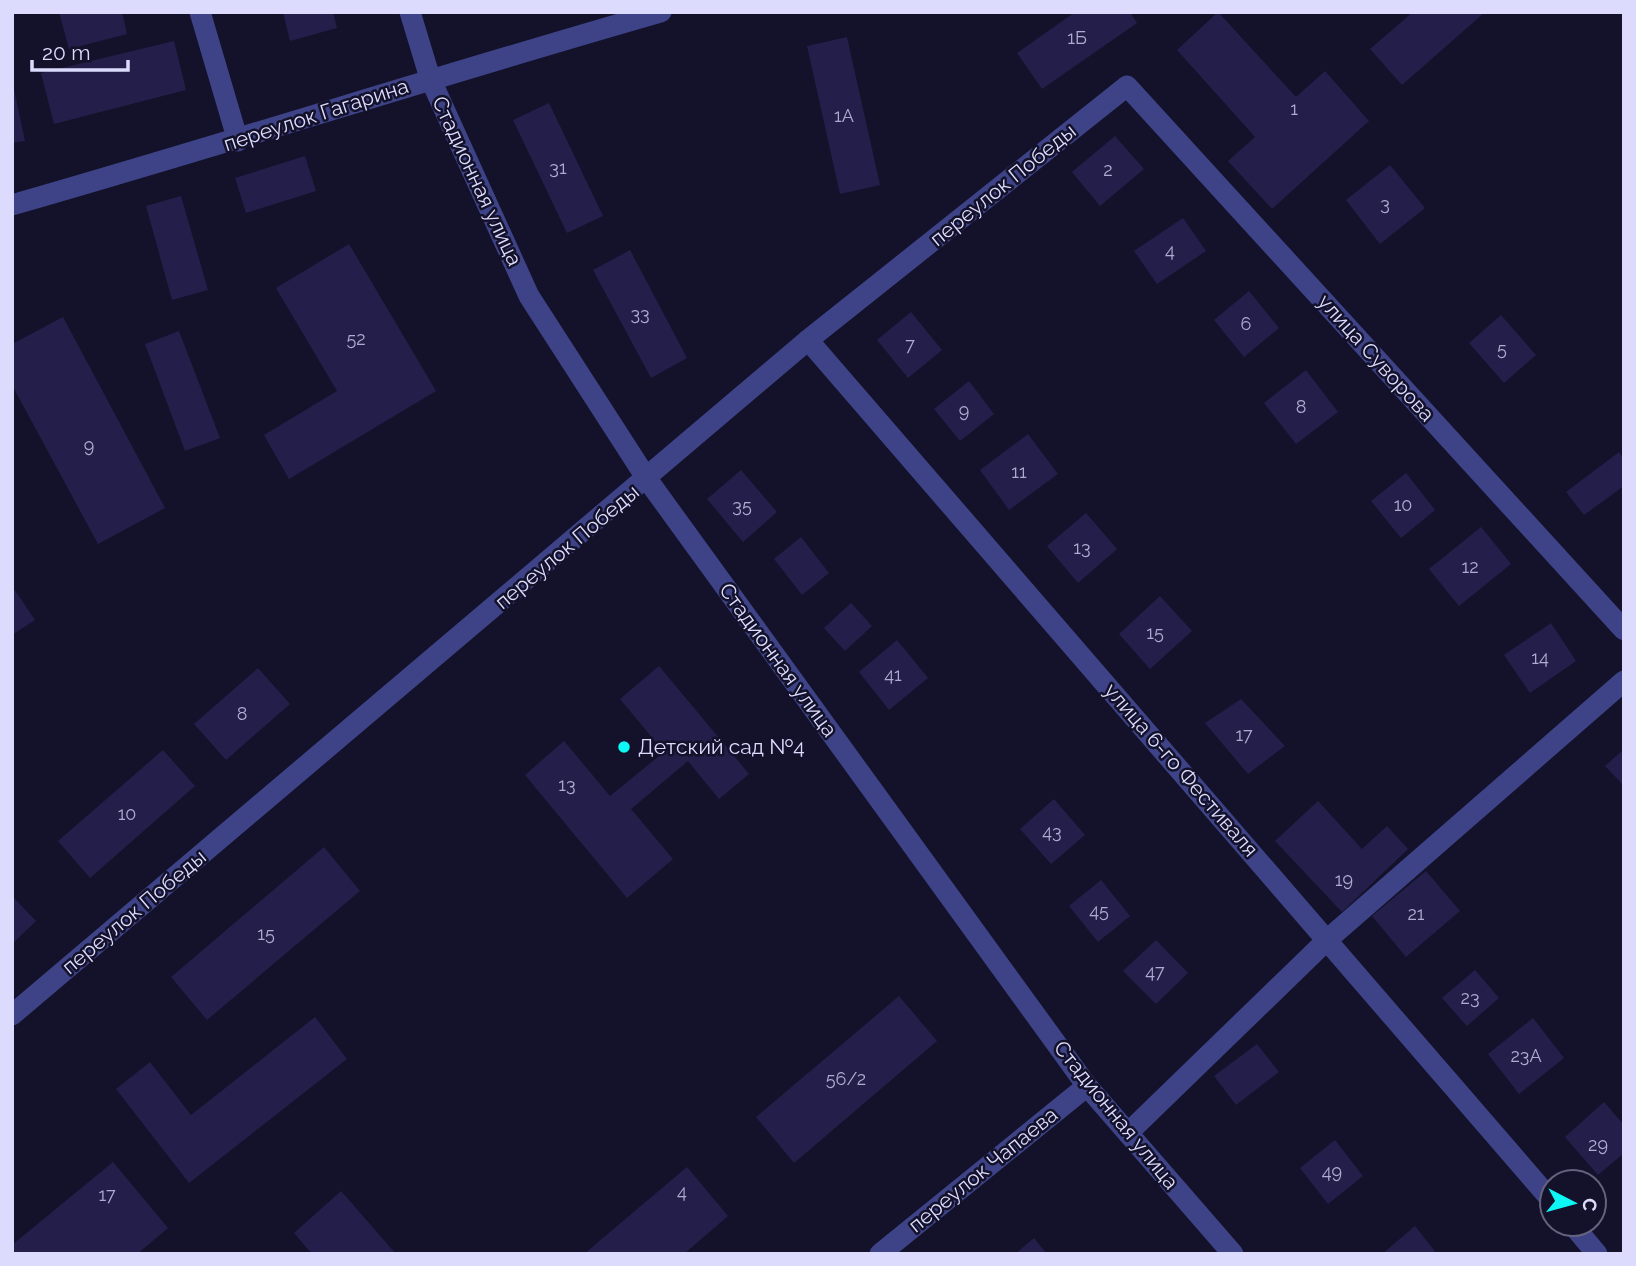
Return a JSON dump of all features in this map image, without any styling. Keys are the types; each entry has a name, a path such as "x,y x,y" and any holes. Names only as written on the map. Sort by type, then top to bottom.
{"street":[{"path":"200,12 238,141"},
{"name":"Стадионная улица","path":"410,12 430,78 529,296 647,479 1087,1086 1233,1254"},
{"name":"переулок Гагарина","path":"12,205 238,141 430,78 661,12"},
{"name":"переулок Победы","path":"12,1015 808,340 1127,86"},
{"name":"улица Суворова","path":"1127,86 1624,630"},
{"name":"улица 6-го Фестиваля","path":"808,340 1538,1185"},
{"path":"1128,1133 1327,940 1624,681"},
{"name":"переулок Чапаева","path":"880,1254 1087,1086"},
{"path":"1584,1238 1597,1254"}],"building":[{"path":"59,12 122,12 127,34 69,49"},
{"path":"283,12 333,12 337,28 290,41"},
{"path":"1075,12 1130,12 1137,23 1042,89 1017,53"},
{"path":"1218,12 1296,97 1325,71 1369,121 1272,209 1228,161 1255,137 1177,50"},
{"path":"1413,12 1485,12 1402,85 1370,49"},
{"path":"847,37 880,185 840,194 807,46"},
{"path":"174,41 186,90 54,124 41,73"},
{"path":"12,80 25,141 12,143"},
{"path":"549,103 603,216 567,233 513,120"},
{"path":"1115,136 1144,169 1100,206 1072,172"},
{"path":"305,156 316,191 246,213 235,178"},
{"path":"1390,165 1425,208 1380,244 1346,200"},
{"path":"181,196 208,290 172,300 146,206"},
{"path":"1183,218 1206,251 1157,284 1134,251"},
{"path":"349,244 436,391 289,479 264,435 337,391 276,288"},
{"path":"630,250 687,358 651,378 593,270"},
{"path":"1249,291 1279,328 1244,357 1214,320"},
{"path":"911,312 942,350 908,378 877,340"},
{"path":"1501,315 1536,355 1504,383 1469,343"},
{"path":"63,317 165,508 98,544 12,385 12,344"},
{"path":"179,331 220,438 185,451 145,344"},
{"path":"1306,370 1338,412 1296,444 1264,403"},
{"path":"969,381 994,414 960,441 934,409"},
{"path":"1028,434 1058,474 1009,510 980,470"},
{"path":"1619,452 1624,459 1624,486 1584,515 1566,492"},
{"path":"741,470 777,512 743,542 707,499"},
{"path":"1406,473 1435,510 1401,538 1371,501"},
{"path":"1086,513 1117,549 1078,583 1047,546"},
{"path":"1481,527 1511,564 1459,606 1429,569"},
{"path":"801,537 829,573 802,595 774,559"},
{"path":"12,586 35,620 12,635"},
{"path":"1160,596 1192,631 1150,669 1119,634"},
{"path":"851,603 872,626 845,651 824,628"},
{"path":"1551,623 1576,661 1530,693 1504,655"},
{"path":"897,640 928,678 889,710 859,672"},
{"path":"659,666 749,774 719,799 688,761 631,809 673,859 627,898 525,775 564,741 610,796 664,752 620,699"},
{"path":"258,668 290,704 226,760 194,724"},
{"path":"1241,699 1285,746 1248,774 1205,723"},
{"path":"1624,749 1624,786 1605,766"},
{"path":"163,750 195,786 90,878 58,841"},
{"path":"1054,799 1085,835 1051,864 1020,829"},
{"path":"1318,801 1362,849 1387,826 1408,849 1342,912 1275,841"},
{"path":"324,847 360,891 207,1020 171,977"},
{"path":"1426,871 1460,911 1406,957 1372,916"},
{"path":"1101,880 1130,916 1098,942 1069,906"},
{"path":"12,896 36,921 12,944"},
{"path":"1156,940 1188,973 1156,1004 1123,971"},
{"path":"1475,970 1499,998 1467,1026 1442,998"},
{"path":"899,996 937,1041 794,1163 756,1117"},
{"path":"315,1017 347,1059 189,1183 116,1089 150,1062 191,1115"},
{"path":"1533,1018 1564,1058 1519,1094 1488,1054"},
{"path":"1257,1044 1279,1072 1236,1105 1214,1076"},
{"path":"1604,1102 1624,1125 1624,1153 1606,1168 1592,1168 1565,1137"},
{"path":"1335,1140 1363,1176 1328,1204 1300,1168"},
{"path":"113,1162 168,1228 137,1254 12,1254 12,1245"},
{"path":"687,1167 728,1216 684,1254 584,1254"},
{"path":"341,1191 396,1254 312,1254 294,1233"},
{"path":"1415,1226 1437,1254 1382,1254"},
{"path":"1034,1238 1047,1254 1015,1254"}],"place":[{"name":"Детский сад №4","path":"624,747"}]}
